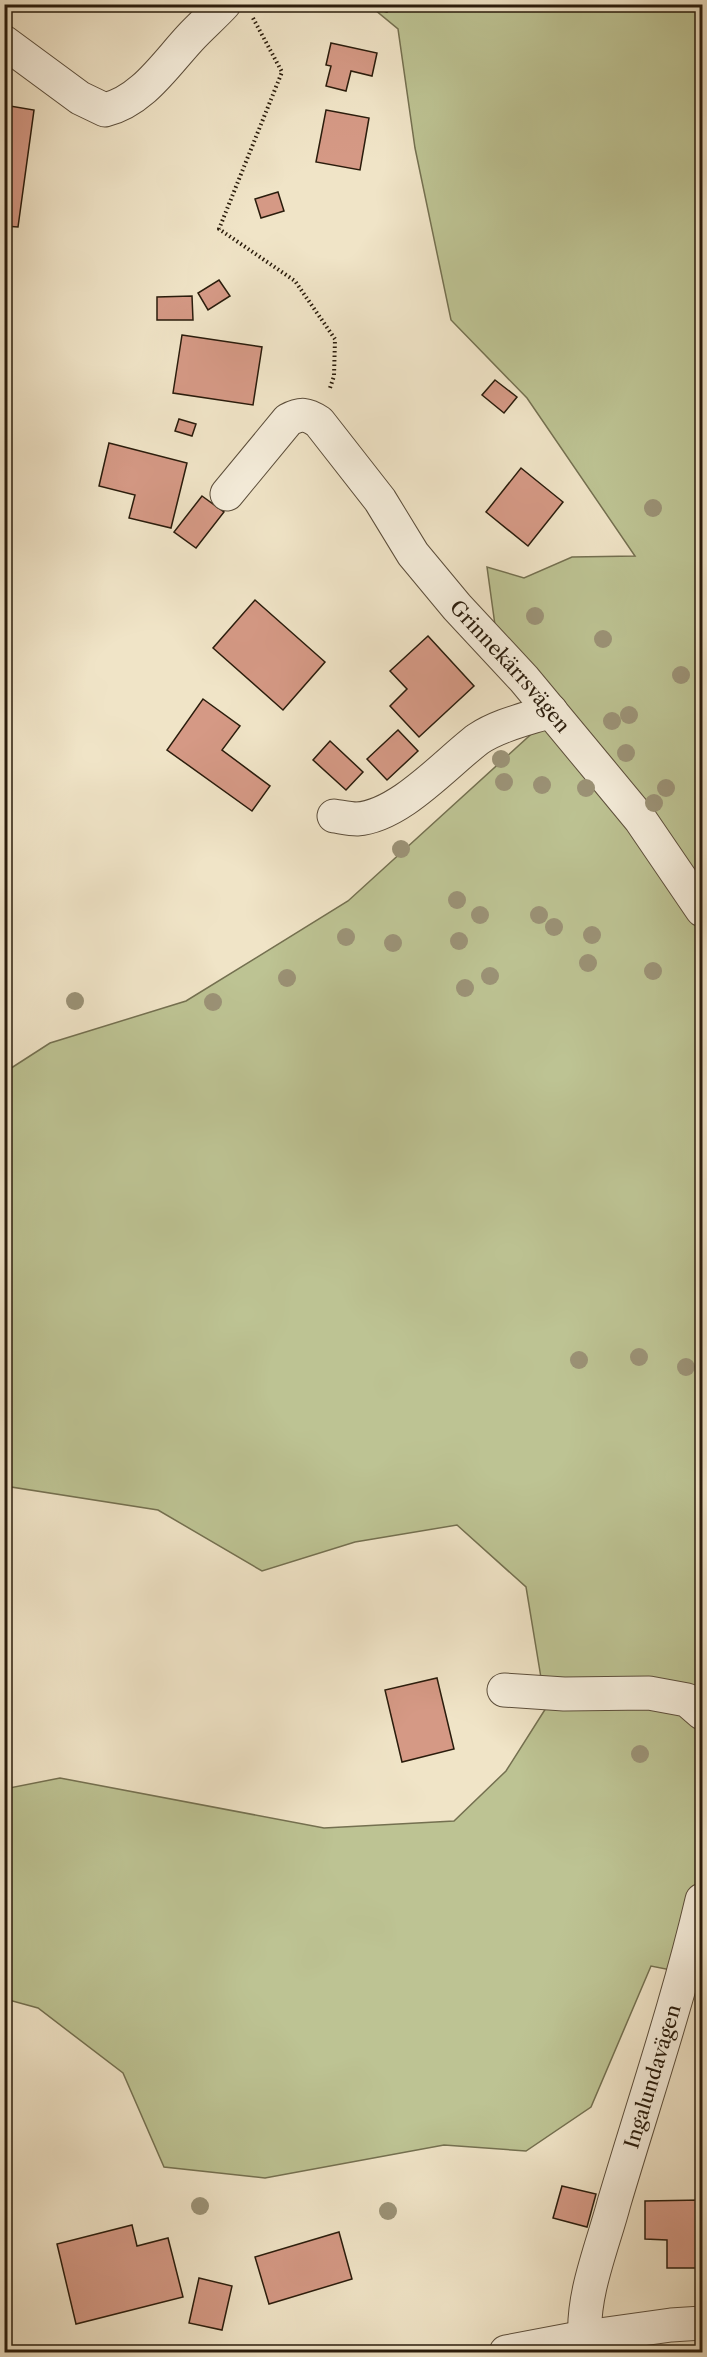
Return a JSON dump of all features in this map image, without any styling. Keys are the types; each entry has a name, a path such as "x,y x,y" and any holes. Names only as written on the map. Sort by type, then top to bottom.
{"street":[{"path":"4,42 80,98 105,110 120,106 147,87 192,36 237,9"},
{"path":"227,494 288,420 299,414 308,415 319,422"},
{"name":"Grinnekärrsvägen","path":"319,422 380,500 413,554 551,711 640,819 702,910"},
{"path":"334,816 357,819 379,813 409,796 480,738 517,722 551,711"},
{"path":"504,1690 564,1694 649,1693 687,1700 702,1713"},
{"name":"Ingalundavägen","path":"585,2337 584,2316 600,2252 689,1957 702,1900"},
{"path":"506,2352 585,2337 702,2323"}],"path":[{"path":"237,9 282,72 219,229 295,281 335,339 334,376 319,422"}],"green space":[{"path":"369,5 702,5 702,1976 651,1966 591,2107 526,2151 444,2145 265,2178 164,2167 123,2073 38,2008 5,1999 4,1789 60,1778 324,1828 454,1821 506,1771 546,1708 526,1587 457,1525 355,1542 262,1571 158,1510 5,1486 5,1072 50,1043 186,1001 348,901 539,727 495,625 487,567 524,578 572,557 635,556 527,398 451,320 415,148 398,29"}],"building":[{"path":"369,4 389,4 387,12 368,7"},
{"path":"331,43 377,53 372,76 351,71 346,91 326,86 331,66 326,65"},
{"path":"4,105 34,110 18,227 4,226"},
{"path":"326,110 369,118 360,170 316,162"},
{"path":"278,192 284,211 261,218 255,199"},
{"path":"219,280 230,296 208,310 198,293"},
{"path":"192,296 193,320 157,320 157,297"},
{"path":"182,335 262,347 253,405 173,393"},
{"path":"495,380 517,397 504,413 482,395"},
{"path":"179,419 196,424 192,436 175,431"},
{"path":"109,443 187,463 171,528 129,518 135,495 99,486"},
{"path":"521,468 563,502 528,546 486,512"},
{"path":"202,496 224,512 196,548 174,532"},
{"path":"255,600 325,662 283,710 213,648"},
{"path":"428,636 474,686 419,737 390,706 407,689 390,671"},
{"path":"203,699 240,726 222,750 270,786 252,811 167,750"},
{"path":"398,730 418,751 387,780 367,759"},
{"path":"330,741 363,772 346,790 313,760"},
{"path":"437,1678 454,1749 402,1762 385,1690"},
{"path":"562,2186 596,2194 587,2227 553,2218"},
{"path":"702,2200 702,2268 667,2268 667,2240 645,2239 645,2201"},
{"path":"132,2225 137,2246 168,2238 183,2297 76,2324 57,2244"},
{"path":"339,2232 352,2279 269,2304 255,2257"},
{"path":"199,2278 232,2286 222,2330 189,2323"}]}
